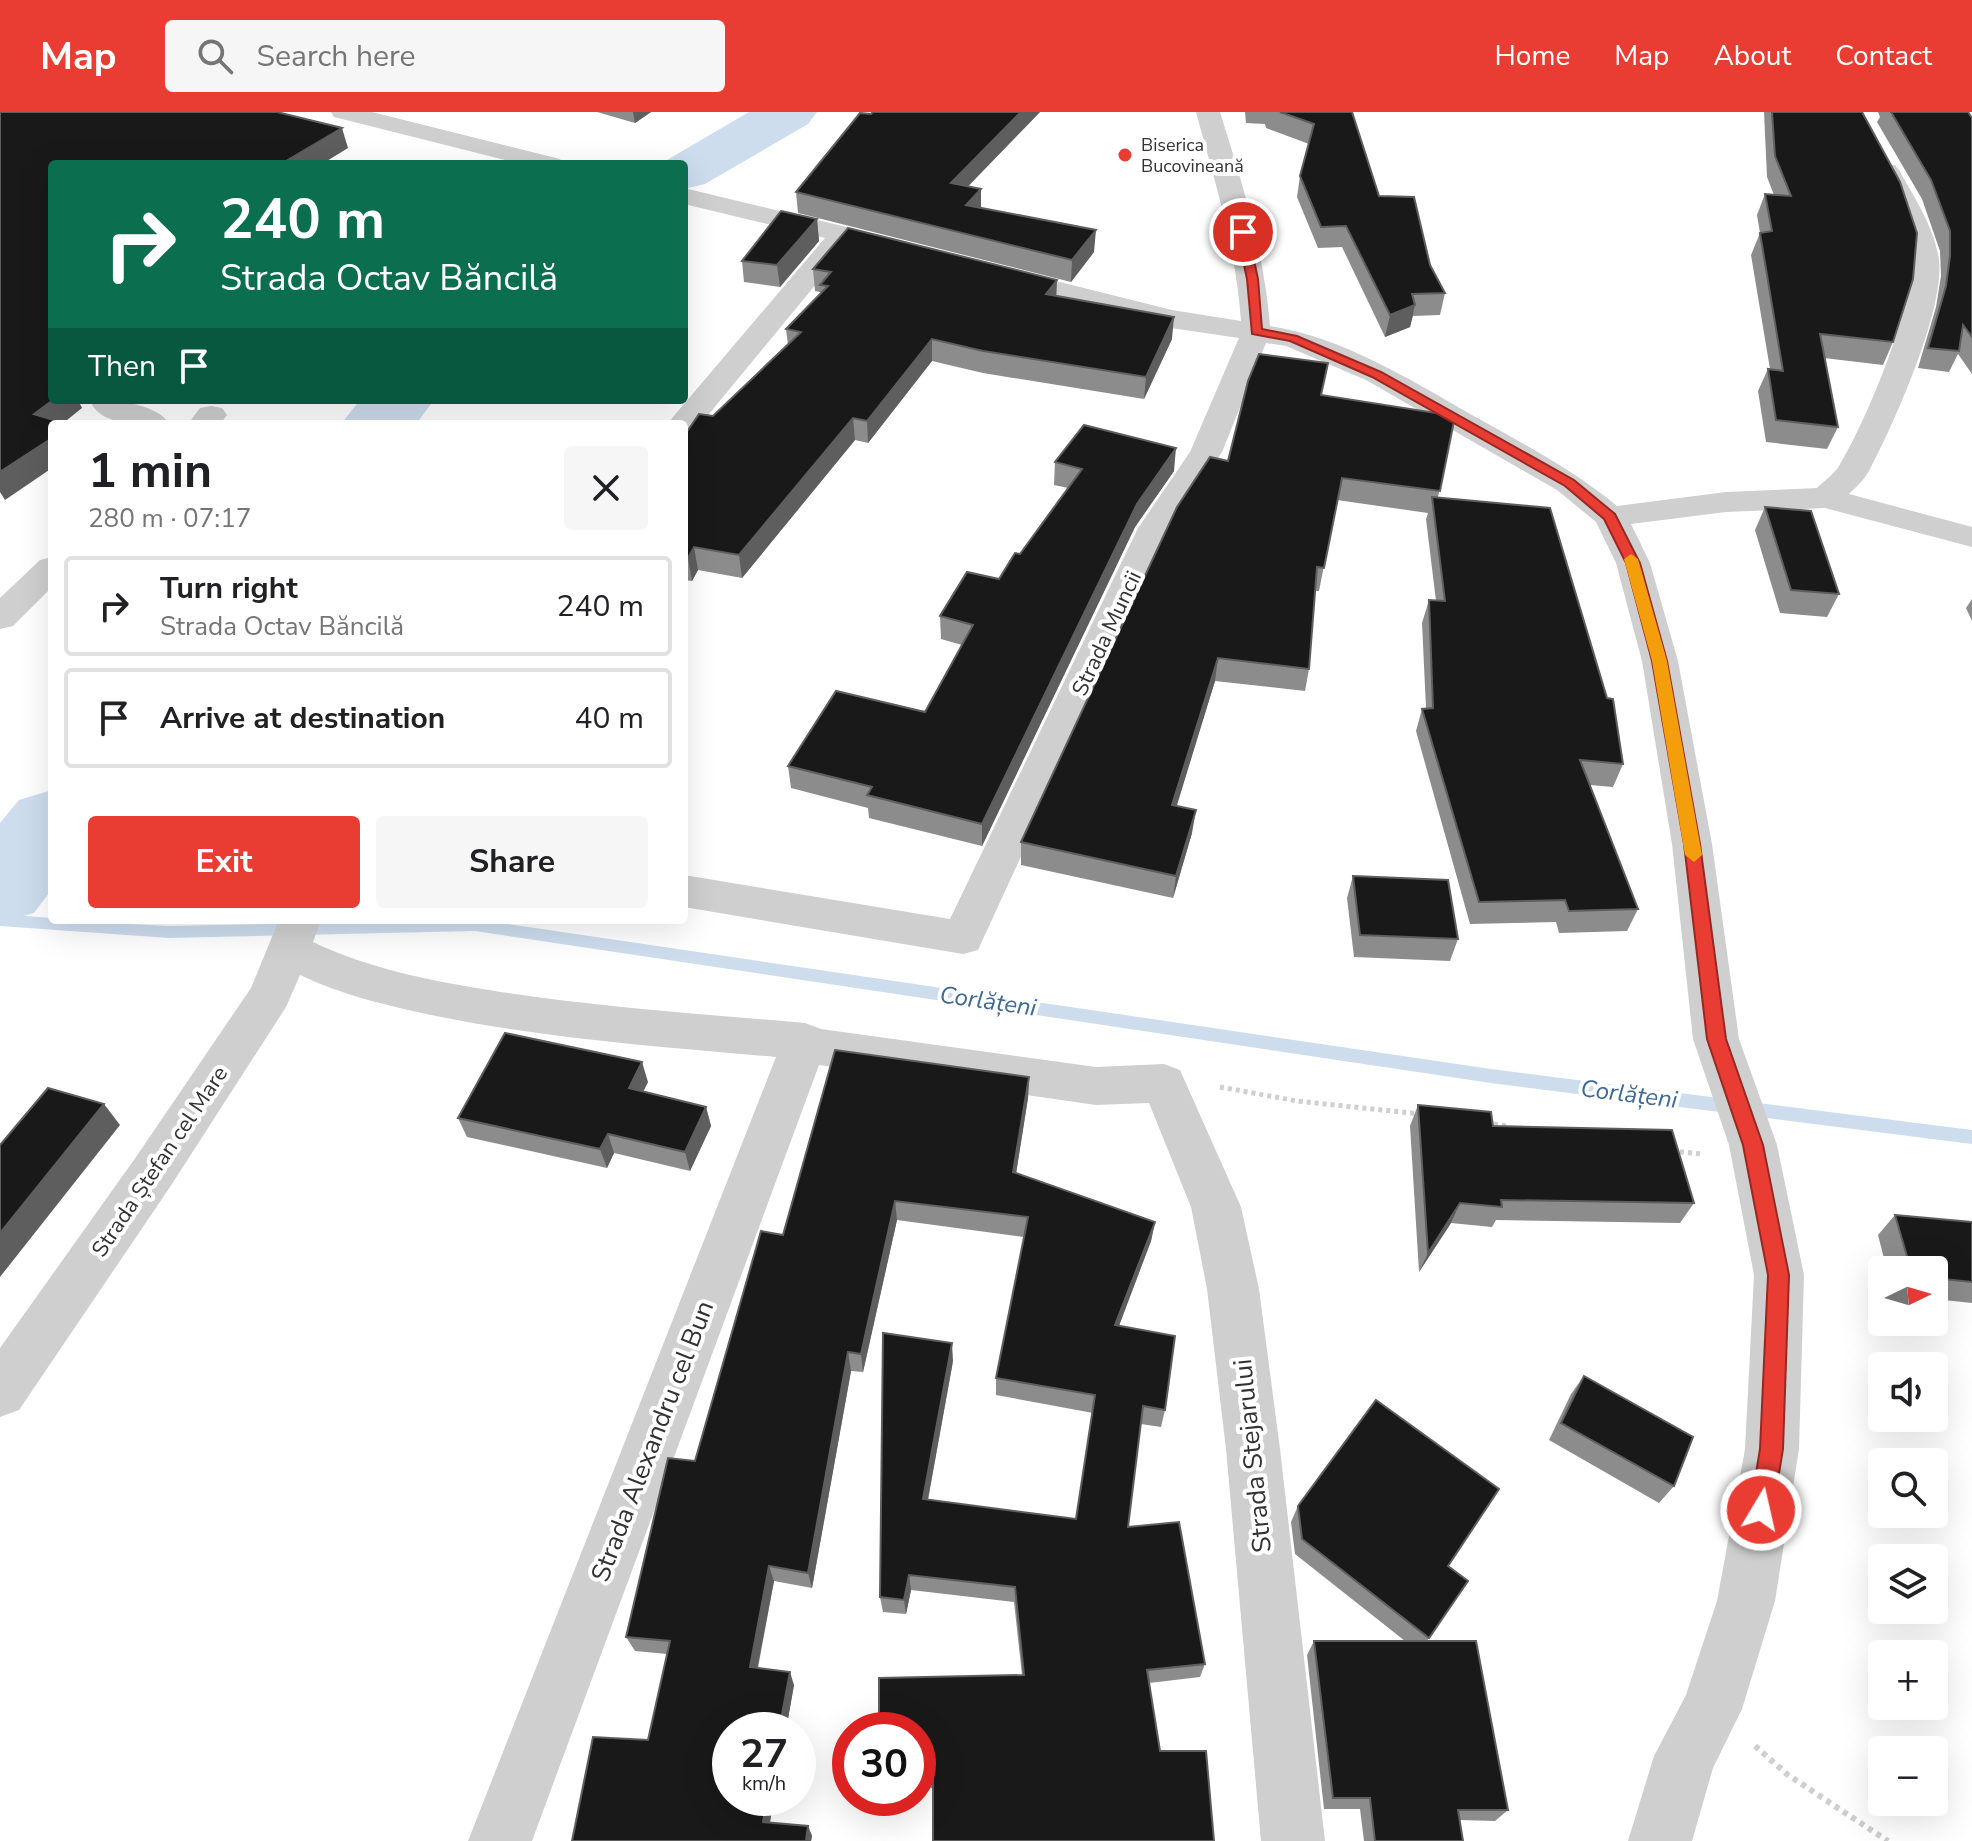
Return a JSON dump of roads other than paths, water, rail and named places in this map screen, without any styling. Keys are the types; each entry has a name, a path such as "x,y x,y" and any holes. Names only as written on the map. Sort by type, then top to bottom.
{"street":[{"path":"343,112 535,160"},
{"path":"1208,112 1243,232 1252,279 1256,332"},
{"path":"1826,498 1852,472 1873,427 1909,342 1925,282 1925,256 1915,224 1874,146"},
{"path":"688,197 930,257"},
{"path":"687,420 842,235"},
{"path":"973,268 1171,319 1293,338 1377,374 1569,483 1610,517 1633,563 1660,661 1692,844 1716,1039 1753,1145 1779,1275 1772,1449 1746,1601 1712,1709 1685,1756 1660,1841"},
{"name":"Strada Muncii","path":"688,892 963,938 1155,528 1206,452 1256,332"},
{"path":"107,405 144,420"},
{"path":"1610,517 1726,502 1826,498 1972,537"},
{"path":"0,618 48,572"},
{"path":"294,935 354,978 490,1008 805,1041"},
{"name":"Strada Ștefan cel Mare","path":"0,1392 153,1172 270,995 294,935"},
{"name":"Strada Stejarului","path":"805,1041 807,1045 1096,1086 1164,1083 1216,1207 1233,1289 1253,1449 1293,1841"},
{"name":"Strada Alexandru cel Bun","path":"500,1841 805,1041"}],"waterway":[{"path":"688,170 789,112"},
{"path":"381,420 395,404"},
{"path":"0,888 48,828"},
{"name":"Corlățeni","path":"0,920 48,923"},
{"name":"Corlățeni","path":"56,924 169,932 475,925 1491,1076 1972,1137"}],"place":[{"name":"Biserica Bucovineană","path":"1125,155"}]}
